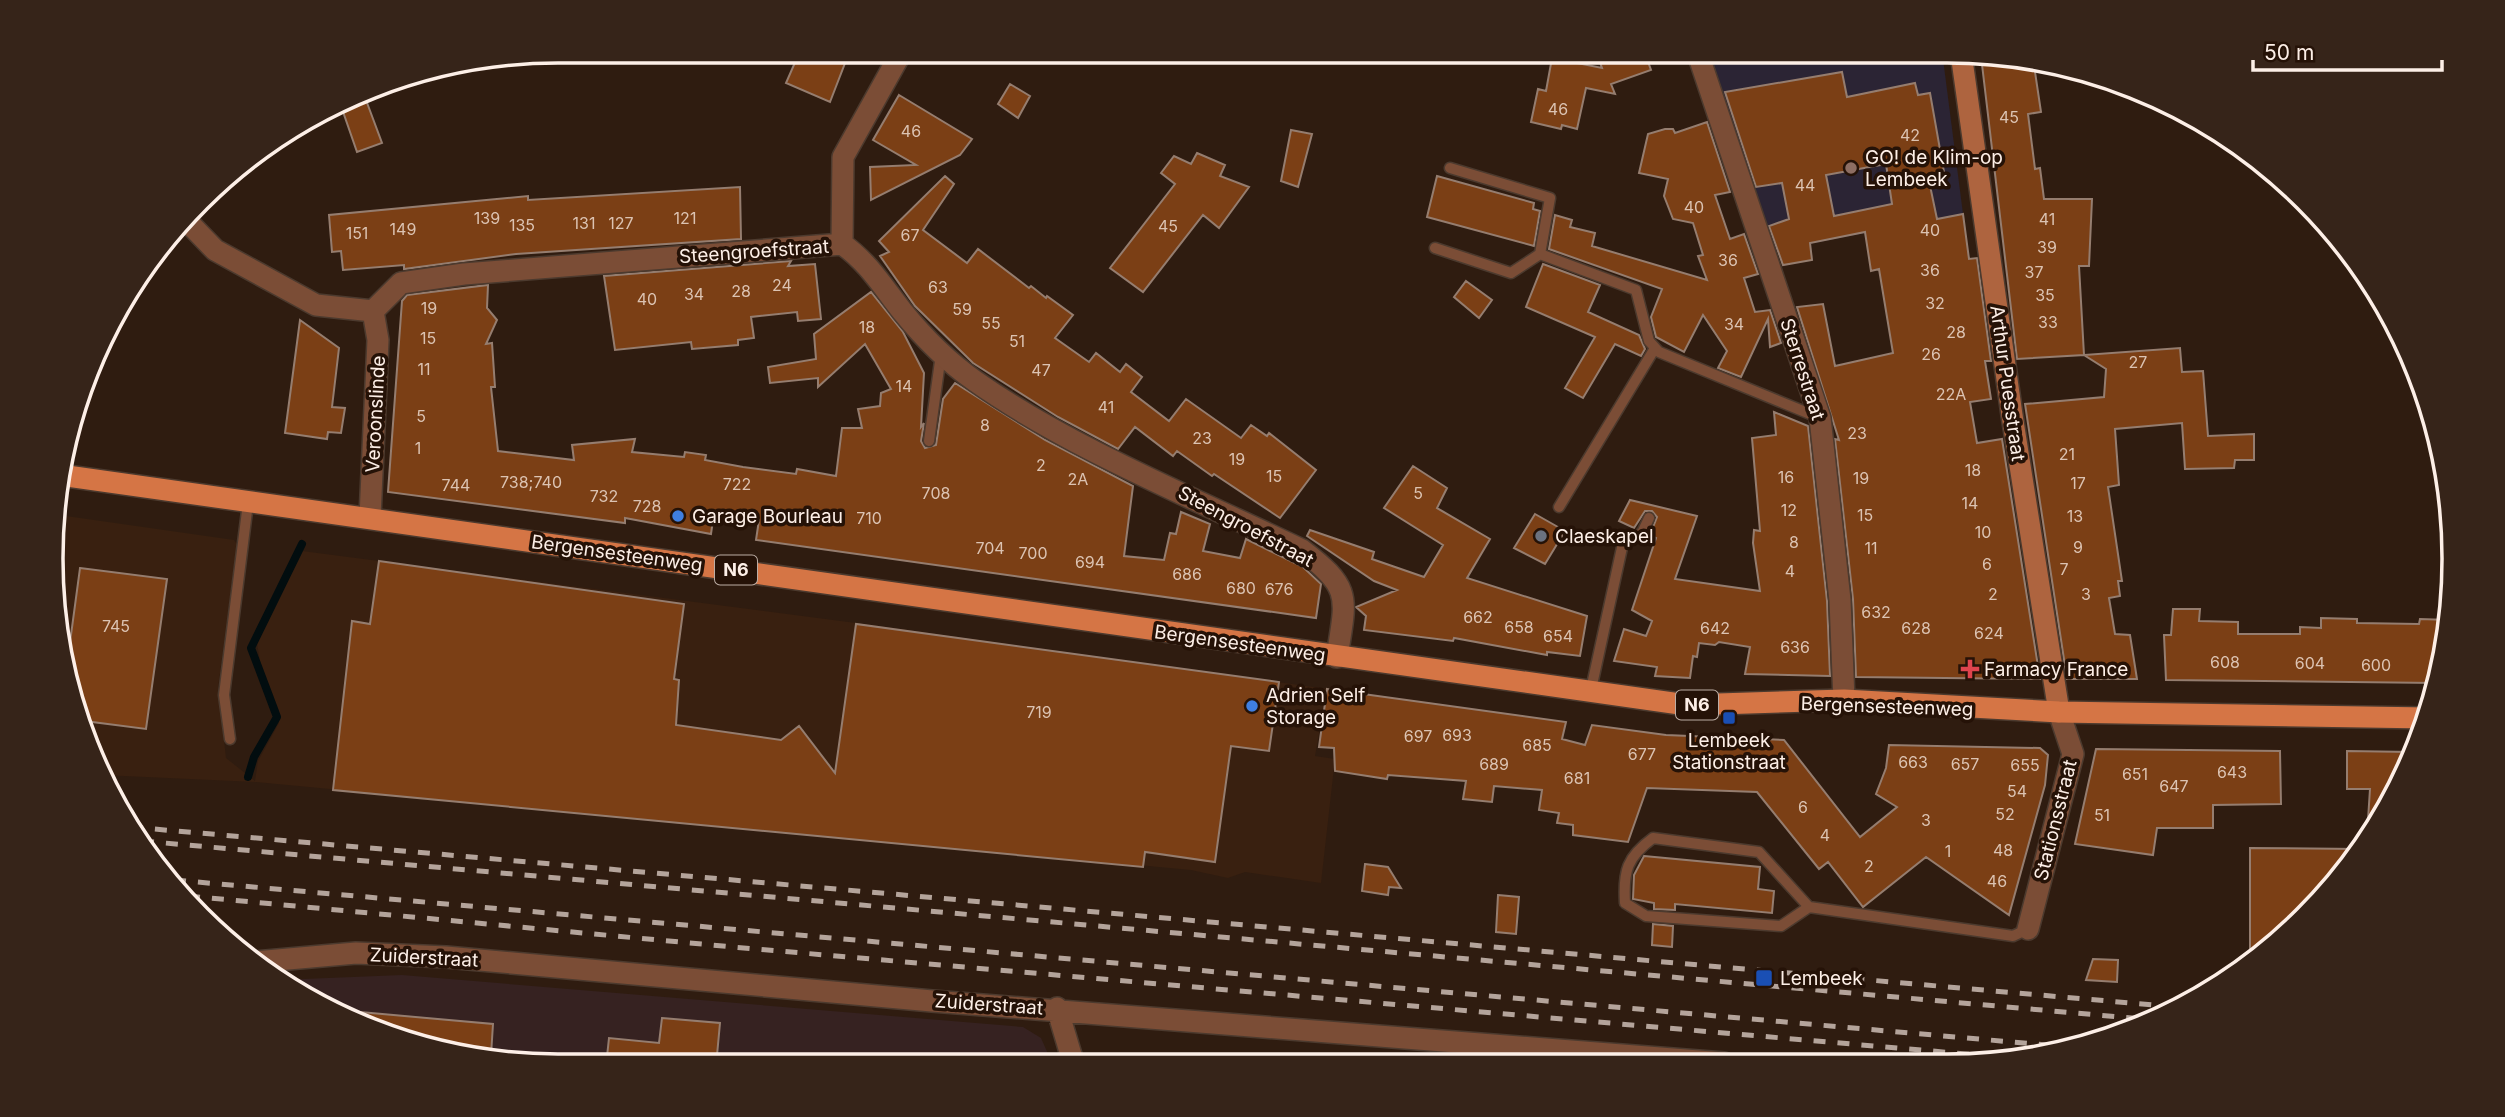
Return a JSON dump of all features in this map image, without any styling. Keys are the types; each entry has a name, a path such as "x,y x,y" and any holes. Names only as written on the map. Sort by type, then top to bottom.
{"main road":[{"name":"Bergensesteenweg","path":"70,477 248,503 370,517 1590,694 1646,698 1687,705 1844,700 2059,712 2416,718"}],"street":[{"path":"842,244 843,157 895,63"},
{"name":"Sterrestraat","path":"1701,63 1820,418 1840,600 1844,700"},
{"name":"Arthur Puesstraat","path":"1962,63 2012,415 2059,712"},
{"path":"192,226 215,250 316,305 373,311"},
{"name":"Steengroefstraat","path":"373,311 401,283 464,274 842,244 860,257 903,312 942,354 975,381 1066,435 1302,550 1328,570 1338,582 1344,604 1337,657"},
{"name":"Veroonslinde","path":"370,517 378,340 373,311"},
{"name":"Stationsstraat","path":"2028,929 2073,754 2059,712"},
{"name":"Zuiderstraat","path":"269,961 356,953 446,957 932,1001 1613,1054"},
{"path":"1057,1009 1071,1054"}],"lane":[{"path":"1435,248 1511,273 1540,254 1550,198 1450,168"},
{"path":"1540,254 1636,290 1649,341 1660,352 1820,418"},
{"path":"1559,507 1656,348"},
{"path":"929,442 942,354"},
{"path":"230,739 224,695 248,503"},
{"path":"1590,694 1623,543 1642,533 1649,518"},
{"path":"1809,907 1781,926 1646,916 1625,903 1623,880 1634,852 1653,838 1759,852 1809,907 2013,936 2028,929"}],"shaded area":[{"name":"GO! de Klim-op Lembeek","path":"1710,63 1944,63 1963,214 1773,251"},
{"path":"65,516 234,540 237,544 218,688 226,758 255,781 258,761 279,723 279,711 260,661 257,643 264,622 302,551 879,626 1327,689 1315,756 1335,759 1321,883 1245,872 1228,878 1191,870 256,782 113,775 89,718 67,623 63,558"},
{"path":"402,975 1023,1027 1041,1038 1048,1054 558,1054 494,1050 399,1028 339,1003 297,979"}],"building":[{"path":"795,63 845,63 830,102 786,83"},
{"path":"1551,63 1577,63 1602,68 1600,63 1648,63 1651,70 1611,84 1615,94 1586,88 1577,129 1562,125 1561,129 1531,122 1538,89 1546,91"},
{"path":"1982,64 2035,71 2041,112 2028,114 2035,169 2040,168 2044,199 2092,199 2089,266 2079,266 2084,355 2017,359"},
{"path":"1842,72 1847,97 1915,83 1918,95 1930,93 1944,172 1928,176 1937,219 1963,214 1969,259 1977,258 1991,361 1985,361 1991,399 1970,402 1977,443 2002,439 2040,679 1856,677 1853,599 1835,439 1839,440 1797,307 1823,304 1835,366 1893,353 1879,269 1871,271 1865,232 1810,243 1812,260 1783,265 1769,226 1789,219 1782,183 1756,187 1725,92","holes":["1886,164 1892,204 1834,216 1826,175"]},
{"path":"1010,84 1030,96 1018,118 998,104"},
{"path":"899,95 972,139 960,155 871,200 870,167 916,165 873,140"},
{"path":"367,102 382,143 357,152 343,112"},
{"path":"1707,122 1730,192 1715,195 1730,239 1744,234 1758,274 1744,278 1755,312 1770,310 1781,343 1770,347 1768,319 1741,377 1718,368 1727,351 1703,315 1684,352 1656,337 1651,317 1662,289 1549,249 1555,215 1572,220 1570,227 1595,233 1592,246 1707,280 1698,256 1703,255 1693,223 1673,219 1664,196 1668,179 1639,173 1648,134 1665,129 1673,129 1675,133"},
{"path":"1291,130 1312,134 1298,187 1281,181"},
{"path":"1197,153 1225,165 1220,176 1249,187 1219,228 1203,215 1143,292 1110,268 1175,184 1161,173 1174,156 1191,164"},
{"path":"945,176 954,184 923,230 967,263 978,249 1029,288 1031,286 1073,315 1055,338 1089,362 1096,353 1120,372 1126,364 1142,377 1131,392 1169,421 1186,399 1241,438 1251,425 1267,436 1269,433 1316,470 1280,518 1177,451 1173,456 1135,427 1118,449 1058,417 973,363 915,306 880,256 889,252 879,241"},
{"path":"1437,176 1534,203 1533,209 1540,211 1534,246 1427,217"},
{"path":"740,187 741,239 516,254 404,269 404,265 343,270 341,251 332,252 329,215 528,196 528,200"},
{"path":"791,261 788,266 815,264 821,319 798,321 797,312 751,317 754,338 738,340 738,345 692,349 691,342 615,350 604,276"},
{"path":"1543,264 1600,285 1588,312 1639,335 1645,349 1641,356 1615,344 1583,398 1565,388 1595,337 1526,307"},
{"path":"1466,281 1492,300 1479,318 1454,297"},
{"path":"488,285 487,308 497,320 486,344 492,343 495,387 491,387 498,451 574,460 572,445 635,439 632,452 684,457 685,452 706,455 705,460 743,467 796,474 797,469 836,476 842,428 862,428 858,409 880,406 881,393 891,389 865,344 818,387 818,378 770,383 768,367 816,359 814,334 871,292 903,332 924,373 921,427 924,423 921,441 925,448 936,445 943,399 955,383 1045,440 1133,486 1124,556 1164,560 1170,533 1176,534 1181,512 1210,524 1203,551 1240,558 1246,539 1303,567 1321,584 1316,618 756,540 759,520 714,513 711,534 625,518 625,523 388,492 402,301 407,295"},
{"path":"300,320 339,348 332,407 345,408 341,433 328,432 327,439 285,433"},
{"path":"2180,348 2182,372 2203,371 2208,436 2254,434 2254,460 2235,460 2234,468 2185,469 2182,423 2115,429 2119,485 2108,487 2122,581 2118,581 2120,596 2109,598 2115,634 2130,635 2137,679 2067,679 2025,404 2104,397 2106,369 2084,355"},
{"path":"1774,412 1808,426 1827,601 1830,676 1745,674 1750,647 1719,642 1715,645 1699,643 1697,657 1693,656 1690,678 1655,676 1657,667 1614,661 1624,629 1646,636 1652,621 1632,610 1656,538 1650,535 1657,517 1652,511 1645,511 1634,528 1619,521 1630,500 1697,516 1675,579 1760,591 1753,543 1754,530 1760,531 1752,438 1776,435"},
{"path":"1413,466 1447,488 1437,508 1490,539 1467,578 1587,616 1580,656 1547,652 1547,655 1454,638 1453,641 1364,630 1366,616 1356,607 1397,590 1374,581 1307,536 1310,530 1374,552 1372,559 1424,577 1443,545 1384,508"},
{"name":"Claeskapel","path":"1535,514 1565,531 1545,564 1514,548"},
{"path":"379,561 684,604 674,679 679,680 676,725 781,740 799,726 835,773 856,624 1279,682 1269,751 1231,746 1215,862 1145,852 1143,867 333,790 352,621 370,624"},
{"path":"80,568 167,579 146,729 91,722 70,640"},
{"path":"2173,609 2200,609 2199,621 2238,622 2238,634 2300,634 2300,627 2321,628 2321,618 2357,619 2357,623 2419,624 2420,619 2438,620 2426,683 2166,680 2164,635 2171,635"},
{"path":"1327,689 1566,722 1562,739 1585,745 1592,725 1666,735 1784,740 1860,837 1897,807 1876,794 1886,768 1889,745 2040,748 2048,755 2045,785 2009,915 1926,857 1863,907 1828,862 1819,869 1757,792 1647,788 1628,842 1573,835 1573,825 1557,823 1559,813 1539,810 1542,790 1494,786 1492,802 1463,799 1466,781 1388,775 1387,779 1335,771 1334,748 1319,747"},
{"path":"2096,749 2280,751 2281,804 2213,805 2213,828 2157,828 2153,855 2075,844"},
{"path":"2347,751 2402,752 2368,818 2370,789 2347,789"},
{"path":"2250,848 2348,849 2297,909 2250,950"},
{"path":"1644,856 1760,867 1758,889 1774,891 1772,913 1675,904 1675,910 1654,909 1654,903 1633,899 1634,875"},
{"path":"1365,864 1388,867 1401,888 1389,887 1388,895 1362,891"},
{"path":"1498,895 1519,897 1516,934 1496,932"},
{"path":"1653,924 1673,926 1672,947 1652,945"},
{"path":"2093,959 2118,960 2117,982 2086,980"},
{"path":"360,1012 493,1024 491,1050 430,1037"},
{"path":"662,1018 720,1023 717,1054 607,1054 609,1038 659,1043"}],"waterway":[{"path":"248,777 254,757 277,717 251,648 302,544"}],"railway":[{"path":"143,828 2160,1006"},
{"path":"152,842 2131,1018"},
{"path":"182,881 2040,1044"},
{"path":"197,897 733,947 1961,1054"}],"place":[{"name":"GO! de Klim-op Lembeek","path":"1851,168"},
{"name":"Garage Bourleau","path":"678,516"},
{"name":"Claeskapel","path":"1541,536"},
{"name":"Farmacy France","path":"1970,669"},
{"name":"Adrien Self Storage","path":"1252,706"},
{"name":"Lembeek Stationstraat","path":"1729,718"},
{"name":"Lembeek","path":"1764,978"}]}
